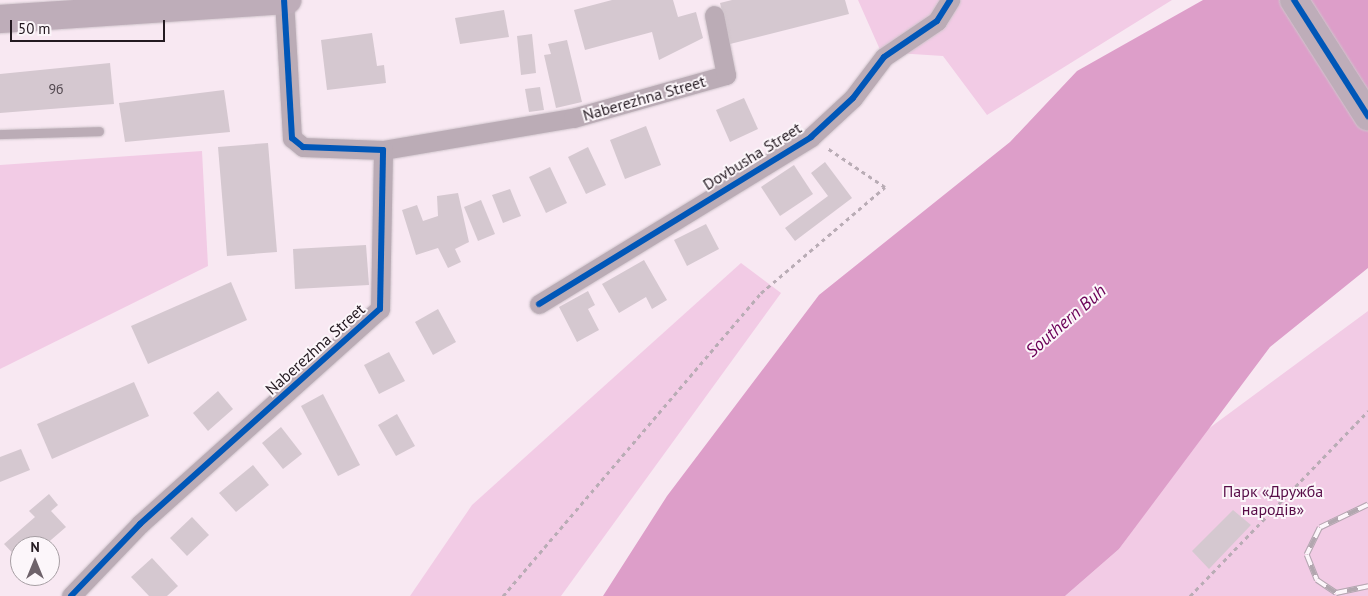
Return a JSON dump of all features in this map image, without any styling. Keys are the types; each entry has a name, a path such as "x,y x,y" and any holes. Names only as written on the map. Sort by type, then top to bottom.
{"main road":[{"path":"0,19 286,0"},
{"path":"1294,0 1368,116"}],"street":[{"name":"Naberezhna Street","path":"286,0 292,138 303,147 383,150 573,118 726,75 714,15"},
{"name":"Dovbusha Street","path":"539,304 811,137 853,98 884,57 937,21 950,0"},
{"name":"Naberezhna Street","path":"71,596 140,524 380,309 383,150"}],"lane":[{"path":"0,134 99,131"}],"path":[{"path":"503,596 761,293 885,187 811,137"},
{"path":"1190,596 1368,411"}],"green space":[{"path":"858,0 1172,0 987,115 943,56 881,52"},
{"path":"202,151 208,266 0,369 0,165"},
{"path":"741,263 781,293 561,596 410,596 472,505"},
{"name":"Парк «Дружба народів»","path":"1368,311 1368,596 1065,596 1119,549 1204,432"}],"water":[{"name":"Southern Buh","path":"1203,0 1368,0 1368,268 1270,347 1119,549 1065,596 603,596 667,496 819,295 1010,142 1077,71"}],"building":[{"path":"612,0 673,0 678,17 696,12 703,38 659,60 652,32 585,50 574,10"},
{"path":"732,0 845,0 849,14 730,44 720,3"},
{"path":"504,10 509,37 460,44 455,18"},
{"path":"372,33 377,66 384,65 386,83 327,90 321,40"},
{"path":"532,34 536,73 521,75 517,36"},
{"path":"567,40 582,102 556,108 544,55 551,54 548,44"},
{"path":"110,63 114,104 0,113 0,74"},
{"path":"540,87 544,110 529,112 525,89"},
{"path":"224,90 230,132 125,142 119,103"},
{"path":"744,98 758,129 730,142 716,110"},
{"path":"646,126 661,165 625,179 610,140"},
{"path":"268,143 277,252 227,256 218,147"},
{"path":"588,147 606,185 586,194 568,157"},
{"path":"825,162 852,198 795,241 785,228 828,196 811,173"},
{"path":"794,165 813,194 780,216 761,187"},
{"path":"550,167 567,203 546,213 529,177"},
{"path":"510,189 521,216 503,223 492,195"},
{"path":"458,193 469,242 455,249 461,262 448,268 438,248 416,255 402,210 417,205 423,221 438,216 437,196"},
{"path":"481,200 495,234 478,241 464,207"},
{"path":"706,224 719,249 687,266 674,240"},
{"path":"366,245 369,285 295,289 293,249"},
{"path":"644,260 667,300 652,309 646,297 619,313 602,284"},
{"path":"231,282 247,320 148,364 131,326"},
{"path":"588,291 595,305 588,309 599,330 577,342 559,307"},
{"path":"438,309 456,342 433,355 415,322"},
{"path":"389,352 405,381 379,394 364,365"},
{"path":"134,382 149,416 52,459 37,424"},
{"path":"218,391 233,409 208,431 193,413"},
{"path":"323,394 360,465 338,476 301,406"},
{"path":"397,414 415,446 396,456 378,425"},
{"path":"281,427 302,454 283,469 262,443"},
{"path":"21,449 30,470 0,482 0,457"},
{"path":"253,465 269,485 236,512 219,493"},
{"path":"49,494 58,505 51,511 66,527 56,536 13,536 35,517 29,511"},
{"path":"1233,510 1251,525 1209,569 1192,551"},
{"path":"192,517 209,535 187,556 170,538"},
{"path":"10,539 10,550 4,544"},
{"path":"152,558 178,586 167,596 149,596 131,577"}],"railway":[{"path":"1368,505 1320,528 1307,555 1317,580 1336,593 1368,586"}],"cycle path":[{"path":"71,596 140,524 380,309 383,150 303,147 292,138 284,0"},
{"path":"539,304 811,137 853,98 884,57 937,21 950,0"},
{"path":"1294,0 1368,116"}]}
